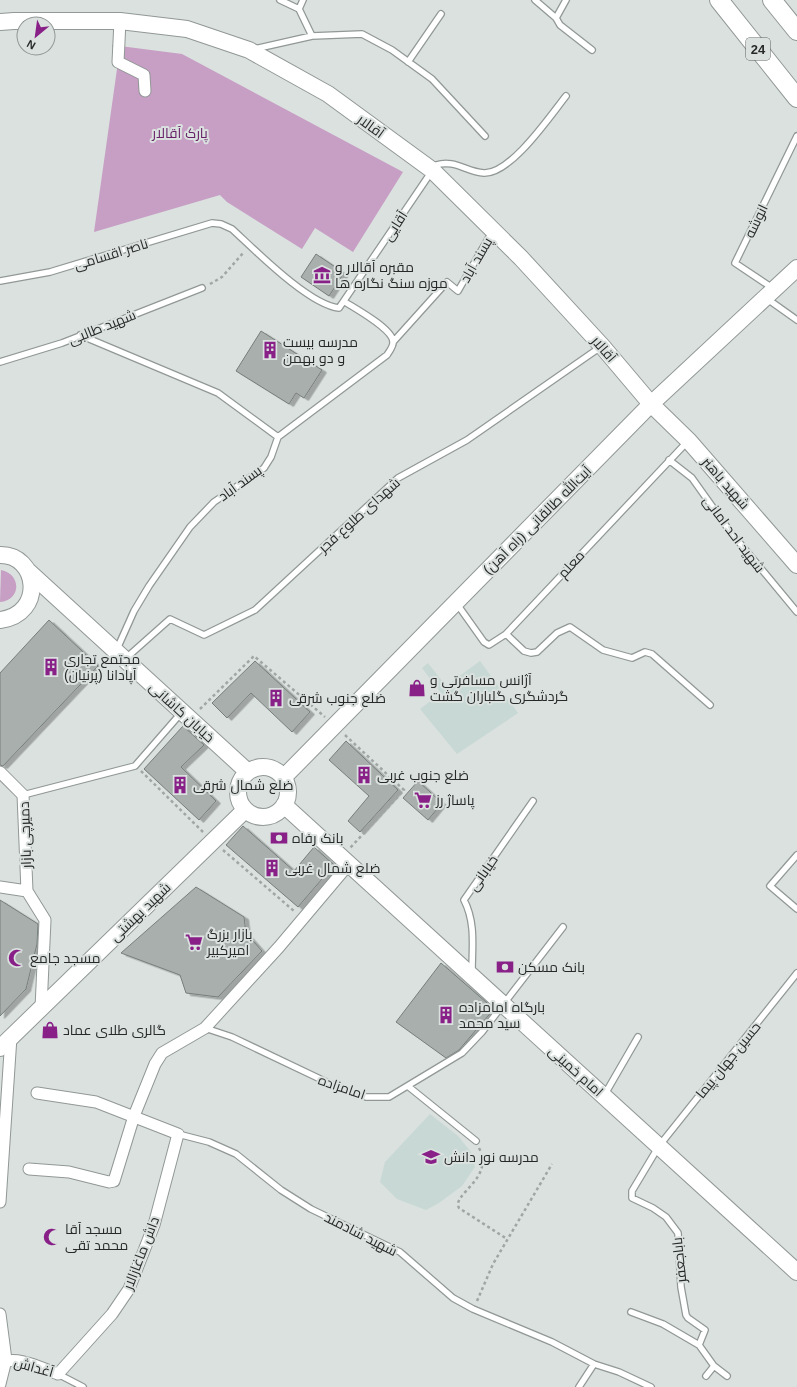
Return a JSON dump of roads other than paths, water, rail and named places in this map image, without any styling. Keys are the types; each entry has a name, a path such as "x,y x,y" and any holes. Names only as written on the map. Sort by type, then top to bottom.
{"main road":[{"name":"24","path":"719,0 797,98"},
{"path":"780,3 796,27"}],"street":[{"name":"آقالار","path":"0,22 120,21 187,29 249,50 328,94 432,170 521,258 602,346 651,404"},
{"path":"120,21 118,62 144,75 145,91"},
{"name":"(راه آهن) آیت‌الله طالقانی","path":"283,778 651,404 797,268"},
{"name":"شهید باهنر","path":"651,404 689,441 797,565"},
{"path":"0,546 6,556"},
{"name":"خیابان کاشانی","path":"6,556 21,562 28,571 248,772"},
{"path":"3,621 19,613 27,605 32,594 32,582 28,571"},
{"path":"255,769 270,769 283,778 287,791 284,804 273,815 259,817 245,810 240,803 238,790 242,778 248,772 255,769"},
{"path":"0,772 23,795"},
{"name":"دمیرچی بازار","path":"23,795 27,891 45,920 41,1008"},
{"name":"امام خمینی","path":"284,804 796,1271"},
{"name":"شهید بهشتی","path":"5,1042 245,810"},
{"path":"30,1169 69,1172 109,1182 114,1181 134,1116 155,1064 162,1053 204,1028 303,918 345,860"},
{"path":"0,888 27,891"},
{"path":"0,1202 5,1042"},
{"name":"شهید شادمند","path":"37,1093 96,1102 178,1134"},
{"name":"داش ماغازالار","path":"58,1374 112,1314 129,1289 154,1226 178,1134"},
{"path":"0,1314 3,1361 0,1384"},
{"name":"آغداش","path":"3,1361 18,1361 58,1374"}],"lane":[{"path":"280,0 299,9 312,36"},
{"path":"299,9 303,0"},
{"path":"535,0 556,18 560,25 592,50"},
{"path":"556,18 566,0"},
{"path":"408,62 442,14"},
{"path":"249,50 312,36 362,34 392,50 432,79 485,136"},
{"path":"432,170 436,165 445,162 484,173 501,169 527,145 566,96"},
{"name":"انوشه","path":"770,293 735,263 797,136"},
{"name":"آقایی","path":"345,302 432,170"},
{"name":"ناصر اقسامی","path":"0,281 50,272 212,223 221,224 232,229 302,290 323,304 340,308 345,302"},
{"name":"پسند آباد","path":"121,656 134,611 148,586 190,527 214,502 264,468 271,457 278,437 388,355 393,342 446,282 458,291 493,230"},
{"name":"شهید طالبی","path":"0,362 62,343 202,288"},
{"path":"770,293 797,320"},
{"path":"345,302 384,328 392,336 393,342"},
{"path":"80,335 218,393 278,437"},
{"name":"شهدای طلوع فجر","path":"121,656 170,619 204,635 255,610 398,478 467,440 602,346"},
{"name":"معلم","path":"455,603 484,642 489,645 506,634 669,460 689,441"},
{"name":"شهید احد امانی","path":"669,460 692,478 729,530 797,612"},
{"path":"506,634 524,651 531,653 537,652 557,633 570,627 603,650 632,658 645,652 652,654 710,705"},
{"name":"دمیرچی بازار","path":"23,795 135,766 186,716"},
{"name":"خیابانی","path":"472,976 473,930 470,911 464,900 533,802"},
{"path":"797,855 770,886 797,909"},
{"name":"امامزاده","path":"204,1028 239,1040 336,1087 366,1097 389,1098 462,1054 503,1005 563,927"},
{"name":"حسین جهان پیما","path":"659,1146 797,973"},
{"path":"604,1096 638,1037"},
{"path":"409,1087 476,1141"},
{"name":"شهید شادمند","path":"178,1134 209,1142 236,1154 281,1190 311,1208 400,1252 453,1298 473,1309 552,1342 594,1364 619,1372 651,1387"},
{"name":"باباجعفر","path":"659,1146 632,1191 632,1198 653,1208 666,1217 678,1233 681,1287 686,1315 705,1330 699,1345"},
{"path":"631,1312 663,1324 699,1345 710,1358 714,1366 727,1376"},
{"path":"578,1387 594,1364"},
{"path":"706,1376 714,1366"},
{"name":"آغداش","path":"58,1374 83,1387"}],"place":[{"name":"مقبره آقالار و موزه سنگ نگاره ها","path":"322,275"},
{"name":"مدرسه بیست و دو بهمن","path":"270,350"},
{"name":"مجتمع تجاری آپادانا (پرنیان)","path":"51,667"},
{"name":"آژانس مسافرتی و گردشگری گلباران گشت","path":"417,688"},
{"name":"ضلع جنوب شرقی","path":"276,698"},
{"name":"ضلع جنوب غربی","path":"364,775"},
{"name":"ضلع شمال شرقی","path":"180,785"},
{"name":"پاساژ رز","path":"423,800"},
{"name":"بانک رفاه","path":"279,838"},
{"name":"ضلع شمال غربی","path":"272,868"},
{"name":"بازار بزرگ امیرکبیر","path":"194,942"},
{"name":"مسجد جامع","path":"17,958"},
{"name":"بانک مسکن","path":"505,967"},
{"name":"بارگاه امامزاده سید محمد","path":"446,1015"},
{"name":"گالری طلای عماد","path":"50,1030"},
{"name":"مدرسه نور دانش","path":"431,1157"},
{"name":"مسجد آقا محمد تقی","path":"52,1237"}],"park label":[{"name":"پارک آقالار","path":"180,133"}]}
